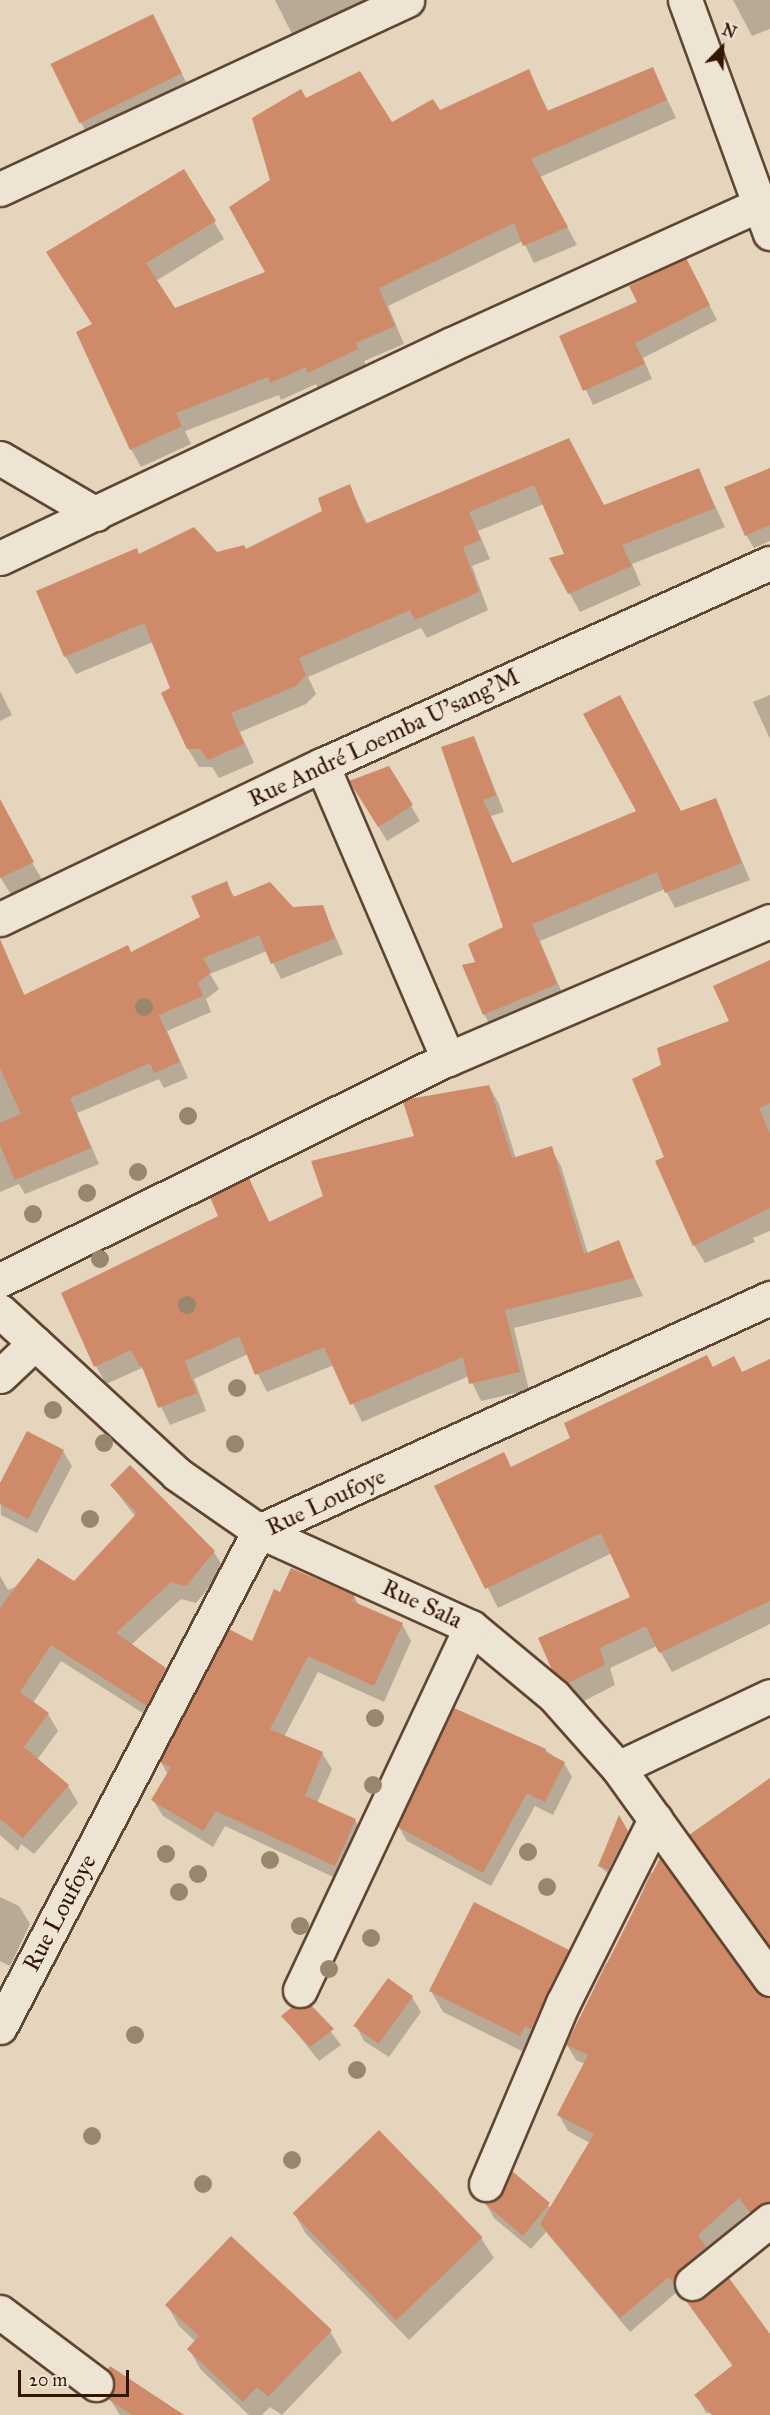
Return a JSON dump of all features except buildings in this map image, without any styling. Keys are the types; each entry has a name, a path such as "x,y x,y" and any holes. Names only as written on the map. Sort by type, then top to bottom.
{"street":[{"path":"0,189 406,0"},
{"path":"0,558 452,344 766,213 686,0"},
{"path":"0,458 96,514"},
{"name":"Rue André Loemba U'sang'M","path":"0,919 322,765 770,562"},
{"path":"322,765 448,1059"},
{"path":"0,1280 448,1059 770,921"},
{"name":"Rue Loufoye","path":"0,2027 259,1531 770,1298"},
{"name":"Rue Sala","path":"0,1311 177,1474 259,1531 471,1627 554,1696 618,1768 770,1979"},
{"path":"0,1376 34,1342"},
{"path":"300,1990 471,1627"},
{"path":"618,1768 770,1696"},
{"path":"486,2184 563,2002 654,1819"},
{"path":"692,2283 770,2220"},
{"path":"0,2312 96,2384"}]}
